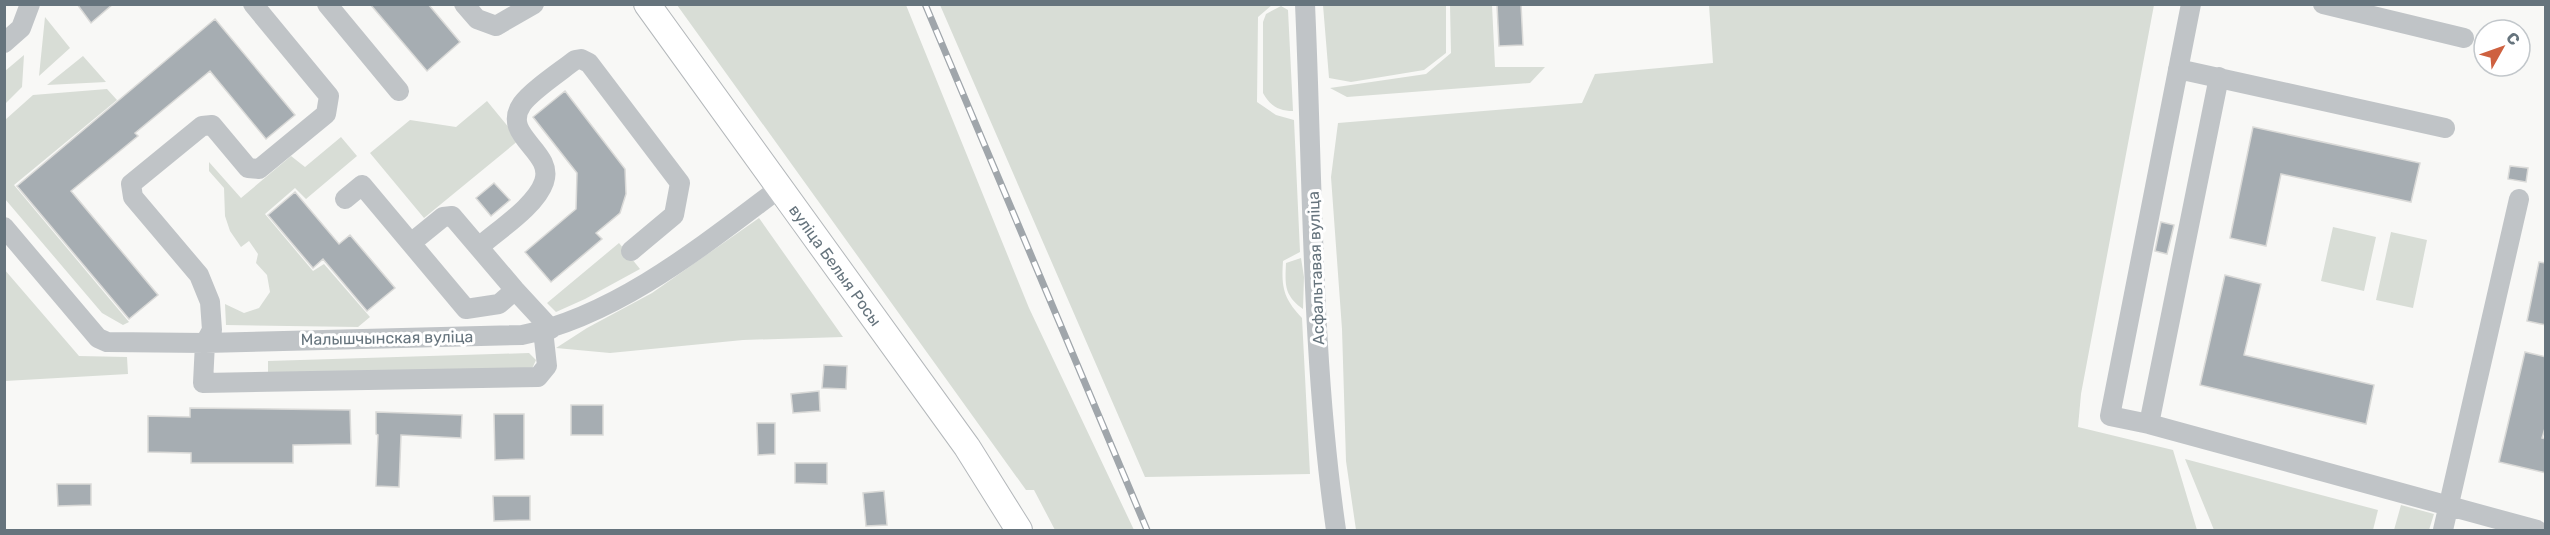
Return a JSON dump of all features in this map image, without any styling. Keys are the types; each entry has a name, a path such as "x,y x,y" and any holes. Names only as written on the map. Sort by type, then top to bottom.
{"main road":[{"name":"вуліца Белыя Росы","path":"647,4 967,447 1019,531"}],"street":[{"path":"4,43 21,28 30,4"},
{"path":"254,4 329,96 326,114 260,169 248,168 212,125 202,126 131,184 133,197 198,274 210,302 212,330 205,343 203,382 538,377 547,366 547,330 452,216 443,217 411,243"},
{"path":"327,4 399,91"},
{"path":"464,4 477,19 496,26 534,4"},
{"name":"Асфальтавая вуліца","path":"1305,4 1316,306 1326,454 1336,531"},
{"path":"2191,4 2110,416 2149,424 2537,531"},
{"path":"2323,4 2464,38"},
{"path":"479,247 537,197 545,180 544,162 519,132 516,124 522,104 575,60 580,59 589,63 680,183 674,215 631,251"},
{"path":"2178,69 2445,128"},
{"path":"2149,424 2219,77"},
{"path":"345,199 362,185 466,309 500,304 515,290"},
{"name":"Малышчынская вуліца","path":"4,227 98,338 107,342 205,343 522,334 547,330 582,317 655,277 781,187"},
{"path":"2444,531 2519,199"}],"shaded area":[{"path":"677,5 906,5 1029,308 1134,530 1055,530 1034,490 1026,490"},
{"path":"940,5 1272,5 1258,17 1257,102 1276,115 1294,120 1300,252 1283,261 1283,286 1291,305 1302,318 1310,474 1145,477"},
{"path":"1323,5 1446,5 1446,53 1424,70 1351,82 1329,78"},
{"path":"1450,5 1492,5 1495,67 1545,67 1530,83 1347,97 1330,88 1426,74 1451,53"},
{"path":"1709,5 2154,5 2081,394 2078,427 2173,450 2197,530 1356,530 1346,461 1342,329 1331,177 1338,123 1582,103 1595,74 1713,63"},
{"path":"1281,6 1288,10 1293,111 1275,107 1263,93 1263,22 1266,14"},
{"path":"45,17 70,48 39,76"},
{"path":"24,55 22,87 5,104 5,71"},
{"path":"83,56 106,82 47,85"},
{"path":"107,89 117,100 14,185 129,322 123,325 102,313 5,199 5,120 33,95"},
{"path":"487,101 519,140 424,218 370,153 410,120 456,127"},
{"path":"341,137 357,156 306,199 295,188 265,214 313,271 324,264 370,317 358,327 226,325 225,304 244,313 259,308 270,292 267,275 256,263 258,254 249,241 241,247 230,231 225,216 224,188 209,171 209,162 241,198 291,156 305,167"},
{"path":"759,218 843,337 743,340 610,353 556,348 587,328 652,293"},
{"path":"2333,227 2376,237 2364,291 2321,281"},
{"path":"2391,232 2427,240 2413,308 2376,300"},
{"path":"619,243 640,269 556,312 547,303"},
{"path":"1301,258 1304,277 1303,309 1289,294 1286,278 1286,263"},
{"path":"4,269 79,356 127,357 128,374 5,381"},
{"path":"529,353 536,360 530,373 268,377 268,361"},
{"path":"2185,459 2378,510 2373,530 2214,530"},
{"path":"2401,505 2434,514 2429,530 2394,530"}],"building":[{"path":"77,4 113,4 91,23"},
{"path":"370,4 428,4 460,42 427,71"},
{"path":"1497,4 1521,4 1523,45 1499,46"},
{"path":"215,19 295,115 266,139 210,71 135,133 138,136 71,191 158,295 129,319 17,186"},
{"path":"565,91 625,169 626,194 620,213 596,233 602,239 551,282 525,252 576,209 577,173 533,117"},
{"path":"2253,127 2420,163 2411,202 2281,174 2266,246 2230,238"},
{"path":"2510,166 2528,168 2526,182 2508,179"},
{"path":"494,183 510,200 491,216 476,198"},
{"path":"295,192 339,244 350,235 395,288 367,311 323,259 313,268 268,215"},
{"path":"2161,222 2174,225 2167,254 2155,251"},
{"path":"2539,262 2546,263 2546,325 2527,321"},
{"path":"2225,275 2261,284 2244,355 2374,385 2366,424 2200,385"},
{"path":"2525,352 2546,357 2546,425 2542,438 2546,439 2546,473 2499,462"},
{"path":"824,365 847,366 846,389 822,388"},
{"path":"819,391 820,411 793,413 791,394"},
{"path":"571,405 603,405 603,435 571,435"},
{"path":"190,408 350,410 351,444 293,445 293,463 191,463 191,453 148,452 148,416 190,417"},
{"path":"376,412 462,415 461,438 401,435 399,487 376,486 378,435 376,434"},
{"path":"494,414 524,414 524,459 495,460"},
{"path":"757,423 775,423 775,454 758,455"},
{"path":"795,463 827,463 827,484 795,483"},
{"path":"57,484 91,484 91,505 58,506"},
{"path":"884,491 887,525 866,526 863,493"},
{"path":"493,496 530,496 530,520 494,521"}],"railway":[{"path":"925,4 1147,530"}]}
